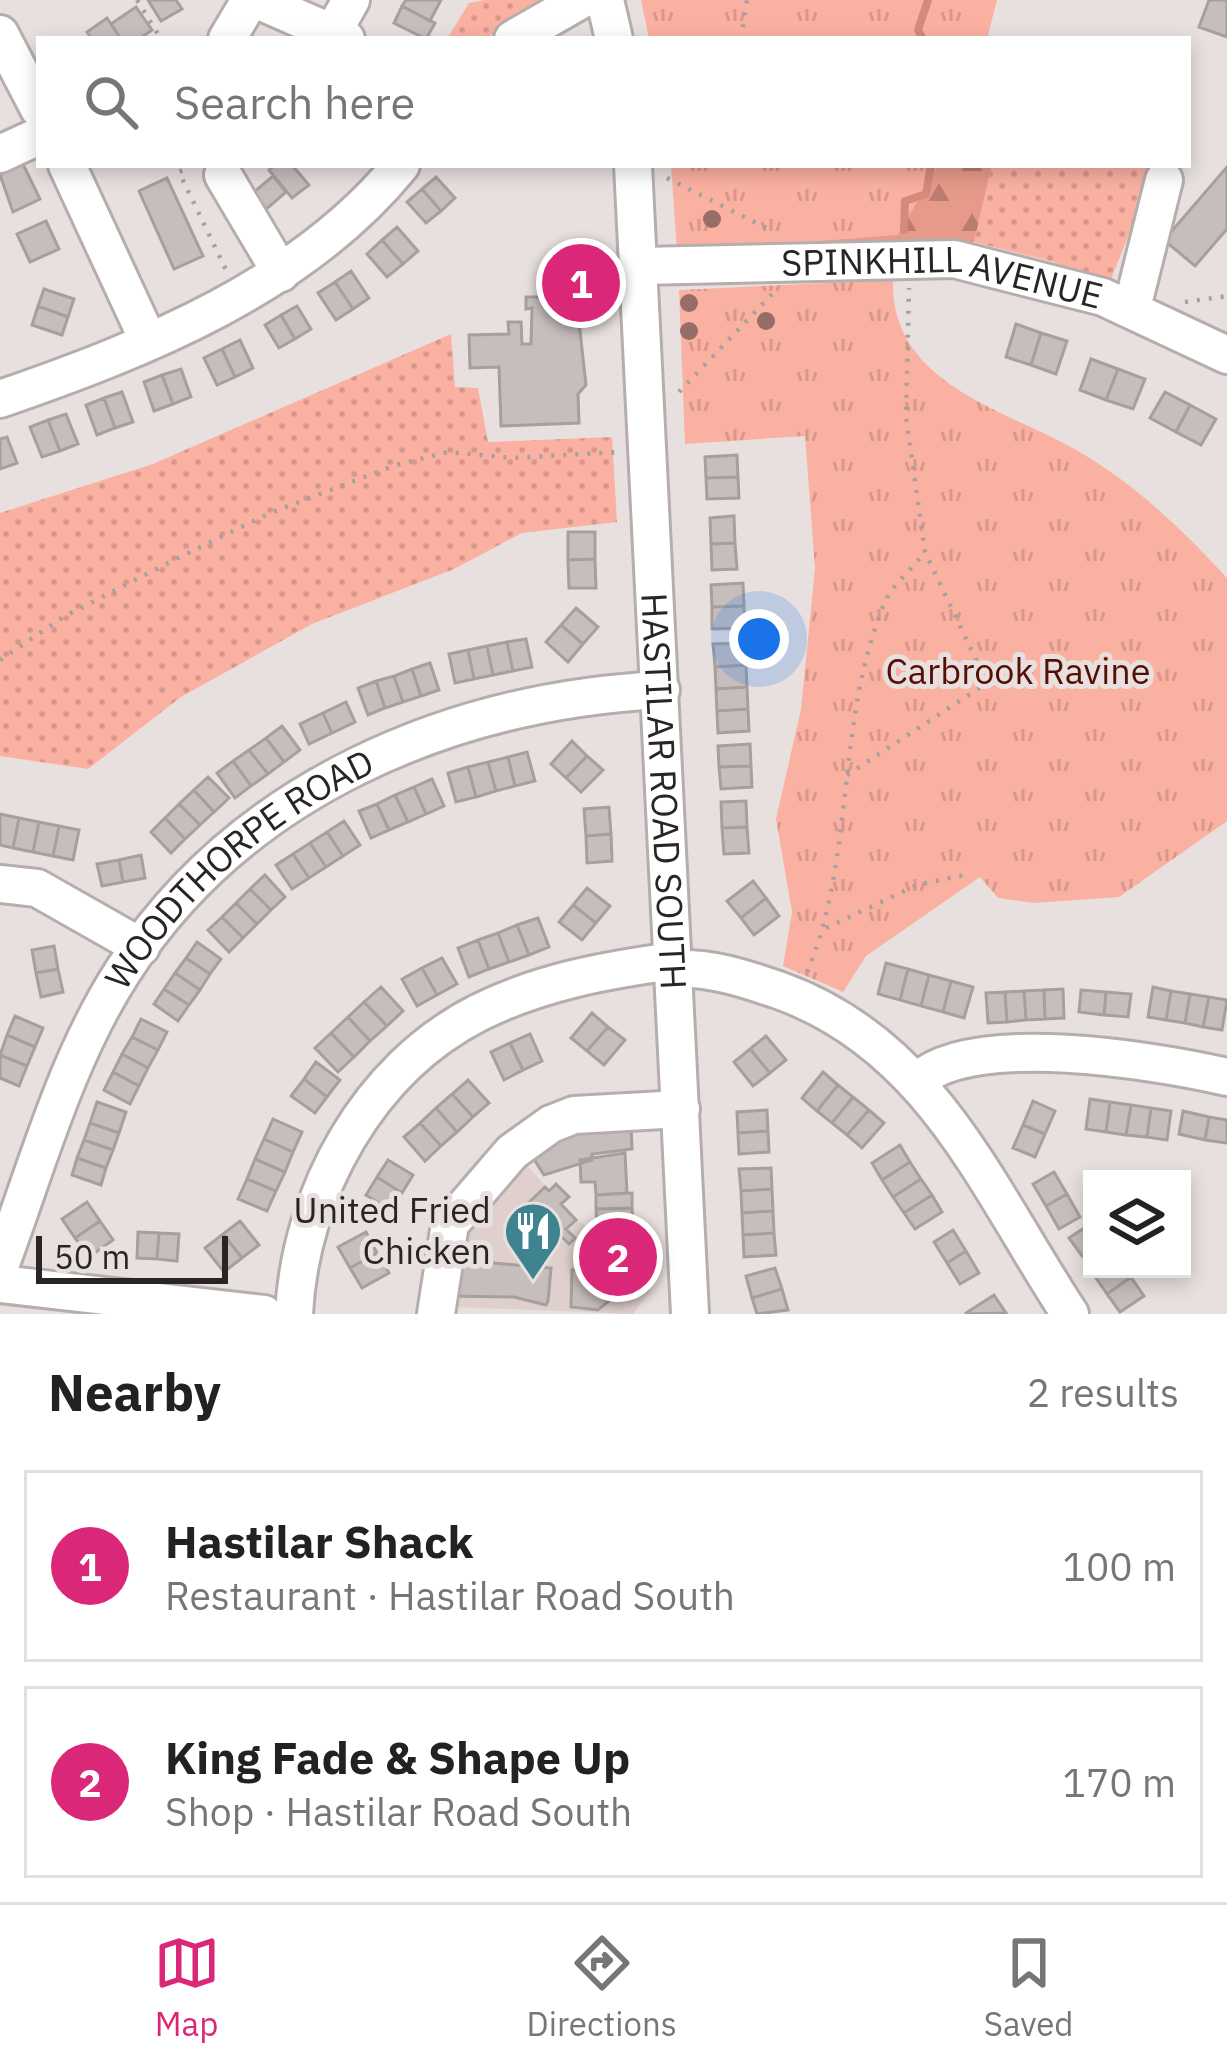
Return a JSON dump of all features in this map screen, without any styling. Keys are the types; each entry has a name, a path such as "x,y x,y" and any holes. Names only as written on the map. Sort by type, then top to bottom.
{"street":[{"path":"229,36 253,0 343,24"},
{"path":"518,36 581,0"},
{"path":"605,0 613,36"},
{"path":"0,34 36,103"},
{"path":"0,154 36,137"},
{"path":"68,168 148,340"},
{"path":"0,399 148,340 281,273 362,214 399,168"},
{"path":"208,170 281,273"},
{"name":"HASTILAR ROAD SOUTH","path":"650,172 641,266 690,1314"},
{"path":"1150,305 1164,180"},
{"name":"SPINKHILL AVENUE","path":"641,266 867,256 954,259 1150,305 1227,355"},
{"name":"WOODTHORPE ROAD","path":"8,1288 65,1087 98,1014 141,947 185,894 234,848 297,800 427,732 501,711 661,690"},
{"path":"0,884 37,888 141,947"},
{"path":"294,1314 297,1271 310,1220 332,1165 367,1109 401,1069 477,1014 541,987 674,965 722,972 793,996 872,1040 919,1080 1070,1314"},
{"path":"919,1080 950,1060 1036,1054 1108,1055 1227,1078"},
{"path":"436,1314 450,1224 512,1152 550,1124 574,1115 681,1109"},
{"path":"8,1288 264,1314"}],"path":[{"path":"137,0 158,36"},
{"path":"741,36 746,0"},
{"path":"208,170 179,172 232,280"},
{"path":"650,172 778,234"},
{"path":"847,776 986,683 972,643 925,552 906,416 909,277"},
{"path":"679,392 786,280"},
{"path":"1150,305 1227,296"},
{"path":"0,660 65,616 176,559 268,514 396,465 448,452 512,458 619,452"},
{"path":"805,977 826,928 847,776 886,599 925,552"},
{"path":"826,928 917,885 964,875"}],"shaded area":[{"path":"508,1144 576,1220 601,1234 649,1234 650,1291 633,1314 428,1306"}],"green space":[{"path":"564,0 557,10 489,36 449,36 469,3"},
{"path":"641,0 997,0 988,36 648,36"},
{"path":"671,168 936,168 898,235 677,252"},
{"path":"790,168 991,168 974,242 813,243 758,220"},
{"path":"991,168 1156,168 1109,284 1054,262 974,242"},
{"name":"Carbrook Ravine","path":"893,280 897,315 910,345 931,369 957,389 1078,451 1119,478 1176,525 1227,578 1227,821 1119,897 1034,903 998,898 980,877 866,956 843,992 783,966 792,912 776,819 801,709 815,568 805,436 685,444 679,290"},
{"path":"451,334 455,387 478,388 488,442 612,437 617,522 522,533 454,569 312,624 181,697 88,769 0,756 0,513 153,464"}],"building":[{"path":"148,0 176,0 182,9 161,21"},
{"path":"406,0 441,0 430,21 402,6"},
{"path":"1209,0 1227,0 1227,37 1199,27"},
{"path":"402,6 435,23 428,36 420,36 394,23"},
{"path":"136,7 152,30 143,36 119,36 111,24"},
{"path":"107,18 119,36 90,36 87,32"},
{"path":"23,164 40,199 13,212 0,175"},
{"path":"1227,167 1227,229 1195,266 1164,240"},
{"path":"295,168 309,185 292,198 269,170"},
{"path":"273,176 286,192 263,212 249,196"},
{"path":"436,177 455,198 441,211 422,189"},
{"path":"167,178 203,256 174,269 139,191"},
{"path":"422,189 441,211 426,223 407,202"},
{"path":"46,221 59,249 30,262 17,234"},
{"path":"397,227 418,251 403,264 382,240"},
{"path":"382,240 403,264 387,277 367,254"},
{"path":"351,271 369,298 353,309 335,282"},
{"path":"573,276 576,293 583,292 584,313 578,313 586,385 578,394 579,423 501,426 499,367 470,368 469,335 509,334 508,322 521,322 522,344 531,344 532,308 526,309 526,297 542,297 541,277"},
{"path":"335,282 353,309 336,320 318,293"},
{"path":"44,289 74,299 68,317 38,306"},
{"path":"38,306 68,317 62,335 32,325"},
{"path":"297,306 311,329 295,339 281,315"},
{"path":"281,315 295,339 279,348 265,325"},
{"path":"1016,324 1041,333 1031,365 1006,357"},
{"path":"1041,333 1067,341 1056,374 1031,365"},
{"path":"240,340 253,368 235,377 222,349"},
{"path":"222,349 235,377 217,385 204,358"},
{"path":"1091,359 1118,369 1106,400 1080,390"},
{"path":"181,369 191,397 173,404 162,375"},
{"path":"1118,369 1145,379 1133,409 1106,400"},
{"path":"162,375 173,404 154,411 144,382"},
{"path":"122,392 133,422 115,428 104,398"},
{"path":"1165,392 1190,405 1176,432 1150,418"},
{"path":"104,398 115,428 97,435 86,405"},
{"path":"1190,405 1216,419 1201,445 1176,432"},
{"path":"66,414 78,444 60,451 48,420"},
{"path":"48,420 60,451 42,457 30,427"},
{"path":"7,437 17,463 0,469 0,439"},
{"path":"737,455 738,477 706,478 705,457"},
{"path":"738,477 739,498 707,499 706,478"},
{"path":"734,516 735,543 711,544 710,518"},
{"path":"568,532 595,532 595,559 568,560"},
{"path":"735,543 737,569 712,570 711,544"},
{"path":"595,559 596,588 569,588 568,560"},
{"path":"743,583 744,606 712,607 711,585"},
{"path":"744,606 744,628 712,629 712,607"},
{"path":"576,608 598,627 583,644 561,625"},
{"path":"561,625 583,644 568,662 546,642"},
{"path":"526,639 532,667 513,671 507,642"},
{"path":"507,642 513,671 493,675 487,646"},
{"path":"744,643 746,665 715,667 713,644"},
{"path":"487,646 493,675 474,679 468,650"},
{"path":"468,650 474,679 455,683 449,654"},
{"path":"430,663 439,690 421,696 412,669"},
{"path":"746,665 747,687 716,689 715,667"},
{"path":"412,669 421,696 403,702 394,676"},
{"path":"394,676 403,702 385,708 376,681"},
{"path":"376,681 385,708 368,715 358,688"},
{"path":"747,687 748,709 717,711 716,689"},
{"path":"346,702 355,722 332,733 323,713"},
{"path":"748,709 749,731 718,733 717,711"},
{"path":"323,713 332,733 309,744 300,724"},
{"path":"282,726 300,750 284,762 266,738"},
{"path":"266,738 284,762 268,774 249,750"},
{"path":"572,741 587,756 566,778 551,764"},
{"path":"750,744 751,766 719,767 718,746"},
{"path":"249,750 268,774 251,786 233,761"},
{"path":"527,752 535,781 515,786 508,757"},
{"path":"587,756 603,770 581,792 566,778"},
{"path":"508,757 515,786 496,791 488,762"},
{"path":"233,761 251,786 235,798 217,773"},
{"path":"488,762 496,791 476,797 468,767"},
{"path":"751,766 752,787 721,789 719,767"},
{"path":"468,767 476,797 456,802 448,773"},
{"path":"208,777 229,798 214,812 194,790"},
{"path":"432,779 444,806 426,814 414,787"},
{"path":"414,787 426,814 408,822 395,795"},
{"path":"194,790 214,812 200,825 179,804"},
{"path":"395,795 408,822 389,830 377,804"},
{"path":"746,801 747,827 722,828 721,802"},
{"path":"179,804 200,825 185,839 165,818"},
{"path":"377,804 389,830 371,838 359,811"},
{"path":"609,807 611,834 586,836 584,809"},
{"path":"0,814 19,818 13,848 0,845"},
{"path":"19,818 39,822 33,852 13,848"},
{"path":"165,818 185,839 171,853 151,832"},
{"path":"344,821 360,845 343,856 327,832"},
{"path":"39,822 59,826 53,856 33,852"},
{"path":"59,826 79,830 73,860 53,856"},
{"path":"747,827 749,853 724,854 722,828"},
{"path":"327,832 343,856 326,867 310,843"},
{"path":"611,834 612,861 587,863 586,836"},
{"path":"310,843 326,867 309,878 293,854"},
{"path":"293,854 309,878 292,889 276,865"},
{"path":"141,855 145,878 123,882 119,860"},
{"path":"119,860 123,882 102,886 97,864"},
{"path":"265,875 285,897 271,910 250,889"},
{"path":"753,881 766,898 741,918 727,901"},
{"path":"587,888 610,906 596,923 573,905"},
{"path":"250,889 271,910 257,924 236,903"},
{"path":"766,898 779,916 754,935 741,918"},
{"path":"236,903 257,924 243,938 222,917"},
{"path":"573,905 596,923 582,940 559,922"},
{"path":"222,917 243,938 229,952 208,930"},
{"path":"538,918 549,947 529,955 517,925"},
{"path":"517,925 529,955 509,962 498,933"},
{"path":"498,933 509,962 489,969 478,940"},
{"path":"478,940 489,969 469,977 458,948"},
{"path":"197,942 221,959 210,974 186,958"},
{"path":"54,946 58,969 36,973 32,950"},
{"path":"186,958 210,974 200,990 175,973"},
{"path":"442,958 457,984 437,995 422,968"},
{"path":"886,963 908,969 900,1000 878,994"},
{"path":"422,968 437,995 417,1006 402,979"},
{"path":"58,969 63,992 41,997 36,973"},
{"path":"908,969 929,975 921,1006 900,1000"},
{"path":"175,973 200,990 189,1005 164,989"},
{"path":"929,975 951,981 943,1012 921,1006"},
{"path":"951,981 973,987 964,1018 943,1012"},
{"path":"381,987 403,1011 387,1026 364,1002"},
{"path":"1153,987 1171,991 1166,1020 1148,1017"},
{"path":"164,989 189,1005 178,1021 154,1004"},
{"path":"1063,989 1064,1018 1045,1019 1044,990"},
{"path":"1044,990 1045,1019 1026,1020 1024,991"},
{"path":"1081,990 1106,992 1104,1015 1079,1012"},
{"path":"1024,991 1026,1020 1007,1022 1005,992"},
{"path":"1171,991 1190,994 1185,1023 1166,1020"},
{"path":"1005,992 1007,1022 988,1023 986,993"},
{"path":"1106,992 1131,994 1128,1017 1104,1015"},
{"path":"1190,994 1209,997 1203,1027 1185,1023"},
{"path":"1209,997 1227,1000 1222,1030 1203,1027"},
{"path":"364,1002 387,1026 370,1041 348,1017"},
{"path":"592,1013 608,1027 587,1051 571,1038"},
{"path":"15,1016 43,1028 35,1047 7,1035"},
{"path":"348,1017 370,1041 354,1057 331,1033"},
{"path":"141,1019 167,1032 158,1050 132,1037"},
{"path":"608,1027 625,1040 604,1065 587,1051"},
{"path":"331,1033 354,1057 338,1072 315,1048"},
{"path":"530,1034 542,1061 523,1070 510,1043"},
{"path":"7,1035 35,1047 27,1066 0,1055"},
{"path":"766,1036 786,1060 770,1073 750,1049"},
{"path":"132,1037 158,1050 148,1068 122,1054"},
{"path":"510,1043 523,1070 504,1080 491,1052"},
{"path":"750,1049 770,1073 753,1086 734,1062"},
{"path":"122,1054 148,1068 139,1086 113,1072"},
{"path":"0,1055 27,1066 19,1086 0,1078"},
{"path":"316,1062 340,1080 327,1097 304,1079"},
{"path":"113,1072 139,1086 130,1104 104,1090"},
{"path":"823,1072 838,1085 817,1111 802,1098"},
{"path":"304,1079 327,1097 315,1113 291,1096"},
{"path":"468,1080 489,1103 473,1117 452,1094"},
{"path":"838,1085 853,1097 832,1123 817,1111"},
{"path":"452,1094 473,1117 457,1132 436,1108"},
{"path":"853,1097 869,1110 847,1135 832,1123"},
{"path":"1090,1099 1110,1102 1106,1132 1086,1129"},
{"path":"1033,1101 1055,1111 1045,1134 1023,1125"},
{"path":"97,1102 126,1112 119,1133 90,1123"},
{"path":"1110,1102 1131,1105 1126,1135 1106,1132"},
{"path":"1131,1105 1151,1108 1147,1137 1126,1135"},
{"path":"436,1108 457,1132 441,1146 420,1123"},
{"path":"1151,1108 1171,1111 1167,1140 1147,1137"},
{"path":"767,1110 768,1131 738,1133 737,1112"},
{"path":"869,1110 884,1123 862,1148 847,1135"},
{"path":"1183,1111 1209,1117 1205,1140 1179,1134"},
{"path":"1209,1117 1227,1120 1227,1143 1205,1140"},
{"path":"273,1119 302,1132 293,1152 264,1139"},
{"path":"90,1123 119,1133 113,1150 84,1140"},
{"path":"420,1123 441,1146 425,1161 404,1137"},
{"path":"565,1125 631,1125 632,1149 592,1154 592,1160 544,1175 527,1148"},
{"path":"1023,1125 1045,1134 1035,1157 1013,1148"},
{"path":"768,1131 769,1152 739,1154 738,1133"},
{"path":"264,1139 293,1152 285,1172 255,1159"},
{"path":"84,1140 113,1150 106,1168 77,1158"},
{"path":"900,1145 910,1162 882,1180 872,1163"},
{"path":"625,1153 627,1193 596,1195 595,1182 581,1182 580,1160"},
{"path":"77,1158 106,1168 101,1185 72,1175"},
{"path":"255,1159 285,1172 276,1191 247,1179"},
{"path":"388,1160 413,1175 402,1193 377,1177"},
{"path":"910,1162 921,1179 893,1197 882,1180"},
{"path":"771,1168 772,1189 741,1191 739,1169"},
{"path":"1054,1172 1067,1194 1046,1206 1033,1184"},
{"path":"377,1177 402,1193 391,1211 366,1195"},
{"path":"247,1179 276,1191 267,1211 238,1199"},
{"path":"921,1179 932,1195 904,1213 893,1197"},
{"path":"556,1184 569,1197 561,1204 576,1220 566,1229 575,1238 569,1244 560,1235 550,1244 519,1212 545,1187 549,1191"},
{"path":"772,1189 773,1211 742,1213 741,1191"},
{"path":"632,1193 632,1208 596,1209 596,1195"},
{"path":"1067,1194 1080,1217 1059,1229 1046,1206"},
{"path":"932,1195 942,1212 915,1229 904,1213"},
{"path":"87,1202 100,1221 75,1238 62,1219"},
{"path":"632,1208 633,1223 597,1225 596,1209"},
{"path":"773,1211 774,1233 743,1235 742,1213"},
{"path":"100,1221 113,1240 89,1257 75,1238"},
{"path":"240,1221 259,1245 242,1258 223,1234"},
{"path":"1083,1229 1083,1255 1082,1256 1069,1238"},
{"path":"953,1230 966,1251 947,1263 934,1242"},
{"path":"138,1232 159,1233 157,1259 137,1258"},
{"path":"366,1232 377,1253 350,1268 338,1247"},
{"path":"159,1233 179,1234 177,1261 157,1259"},
{"path":"774,1233 776,1255 744,1257 743,1235"},
{"path":"223,1234 242,1258 224,1272 205,1248"},
{"path":"636,1247 639,1276 598,1310 571,1307 572,1270 591,1272 598,1264 598,1248"},
{"path":"966,1251 979,1273 960,1284 947,1263"},
{"path":"377,1253 389,1273 362,1288 350,1268"},
{"path":"449,1259 551,1268 548,1301 546,1305 514,1297 450,1296"},
{"path":"775,1268 782,1289 752,1298 746,1276"},
{"path":"1096,1278 1130,1278 1107,1294"},
{"path":"1132,1278 1144,1296 1120,1312 1107,1294"},
{"path":"782,1289 788,1310 757,1314 752,1298"},
{"path":"994,1295 1006,1313 966,1314 966,1313"}],"waterway":[{"path":"921,36 918,30 928,0"},
{"path":"904,230 905,201 926,194 930,168"}],"place":[{"name":"Hastilar Shack","path":"581,283"},
{"name":"King Fade & Shape Up","path":"618,1257"},
{"name":"United Fried Chicken","path":"533,1282"}]}
